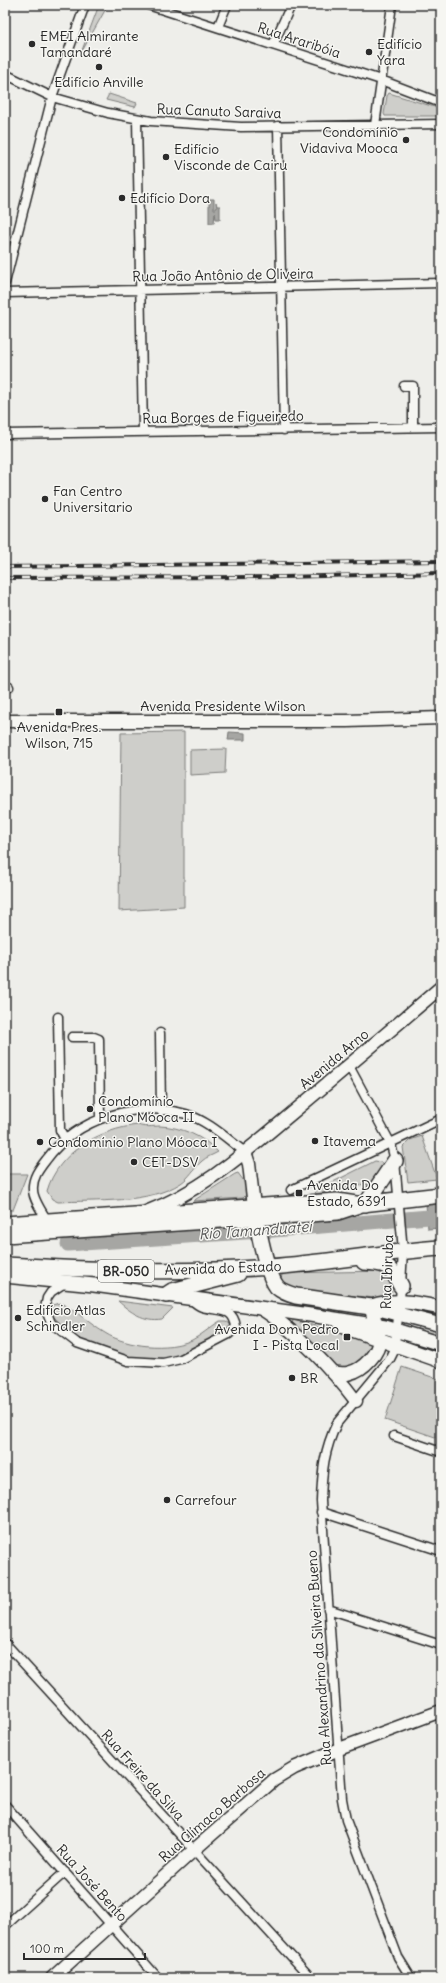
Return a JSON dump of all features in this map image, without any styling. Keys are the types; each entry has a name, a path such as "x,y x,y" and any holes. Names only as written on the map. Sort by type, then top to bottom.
{"highway":[{"path":"364,1204 395,1161"},
{"path":"5,1235 255,1212 338,1212 364,1204 399,1202 441,1195"},
{"path":"255,1212 268,1268 275,1284 284,1292 296,1296 370,1307"},
{"name":"Avenida do Estado","path":"5,1265 120,1271 268,1268 339,1261 403,1247 441,1248"},
{"path":"339,1261 381,1263 393,1270 401,1286"},
{"path":"166,1295 172,1291 239,1274 247,1268"}],"main road":[{"name":"Avenida Presidente Wilson","path":"5,721 339,721 441,718"},
{"name":"Avenida Arno","path":"141,1213 169,1202 198,1187 244,1152 349,1066 441,987"},
{"path":"5,1223 141,1213 255,1212 249,1164 244,1152"},
{"name":"Avenida do Estado","path":"5,1276 66,1282 310,1315"},
{"path":"337,1376 352,1380 367,1372 375,1359 377,1344 376,1326 370,1307 441,1308"},
{"path":"399,1307 441,1325"},
{"path":"258,1308 283,1325 337,1376 356,1401"},
{"path":"310,1315 396,1330 441,1344"},
{"path":"310,1315 377,1344 395,1346 441,1361"},
{"name":"Rua Clímaco Barbosa","path":"52,1978 274,1780 294,1768 339,1749 441,1711"}],"street":[{"path":"5,283 52,97 85,5"},
{"name":"Rua Araribóia","path":"148,5 160,7 381,80 441,103"},
{"path":"218,27 227,5"},
{"path":"273,45 292,5"},
{"path":"375,125 392,5"},
{"name":"Rua Canuto Saraiva","path":"5,74 52,97 108,113 137,119 210,126 441,124"},
{"path":"137,119 143,431"},
{"path":"278,126 284,430"},
{"name":"Rua João Antônio de Oliveira","path":"5,293 441,283"},
{"path":"404,386 414,386 413,427"},
{"name":"Rua Borges de Figueiredo","path":"5,434 441,427"},
{"path":"58,1017 60,1130 65,1139"},
{"path":"160,1033 161,1111"},
{"path":"72,1037 94,1037 99,1039 100,1119"},
{"name":"Rua Ibiruba","path":"349,1066 390,1144 395,1161 403,1247 395,1346"},
{"path":"46,1220 32,1192 33,1182 53,1150 82,1127 100,1119 132,1112 161,1111 186,1114 207,1124 244,1152"},
{"path":"291,1190 441,1119"},
{"path":"66,1282 51,1292 47,1298 45,1308 50,1324 77,1343 128,1361 163,1363 181,1359 229,1334 236,1327 234,1316 228,1311 200,1307 190,1299"},
{"name":"Rua Alexandrino da Silveira Bueno","path":"395,1346 390,1359 337,1423 323,1461 321,1512 342,1799 346,1820 398,1957 411,1978"},
{"path":"394,1436 441,1452"},
{"path":"321,1512 441,1551"},
{"path":"328,1609 441,1645"},
{"name":"Rua Freire da Silva","path":"5,1643 310,1978"},
{"name":"Rua José Bento","path":"5,1805 158,1978"},
{"path":"5,1926 65,1872"}],"shaded area":[{"path":"99,5 108,5 81,53"},
{"path":"389,93 441,109 441,116 385,116 387,96"},
{"path":"109,94 137,103 135,107 106,100"},
{"path":"209,199 214,199 214,209 216,209 216,202 217,206 220,206 220,219 216,219 215,213 214,223 209,223"},
{"path":"184,732 184,907 119,911 121,733"},
{"path":"229,732 245,733 245,740 228,740"},
{"path":"226,749 225,773 190,775 190,750"},
{"path":"138,1125 146,1127 160,1126 184,1130 206,1141 218,1152 199,1164 181,1183 168,1190 153,1195 105,1201 58,1202 52,1199 47,1191 53,1177 71,1154 95,1137 124,1127"},
{"path":"422,1136 437,1179 408,1182 403,1147 410,1140"},
{"path":"375,1161 381,1162 384,1167 375,1183 316,1194 315,1191"},
{"path":"238,1173 246,1184 247,1194 243,1198 193,1201 235,1174"},
{"path":"5,1174 27,1174 13,1210 5,1210"},
{"path":"441,1203 441,1228 428,1229 426,1204"},
{"path":"384,1271 392,1278 392,1291 389,1297 384,1299 291,1289 287,1287 280,1279 285,1273"},
{"path":"118,1301 173,1308 162,1319 155,1320 143,1318 127,1309"},
{"path":"60,1303 114,1338 124,1342 148,1346 171,1346 192,1340 220,1321 226,1321 231,1327 216,1338 184,1354 167,1358 132,1358 115,1354 77,1338 50,1313 52,1305"},
{"path":"293,1320 370,1341 373,1347 355,1368 337,1367 292,1324"},
{"path":"418,1325 441,1332 441,1337 417,1329"},
{"path":"402,1367 441,1380 441,1439 385,1420"}],"waterway":[{"name":"Rio Tamanduateí","path":"68,1244 262,1231 441,1216"}],"railway":[{"path":"5,567 441,561"},
{"path":"5,578 284,577 441,573"}],"place":[{"name":"EMEI Almirante Tamandaré","path":"32,44"},
{"name":"Edifício Yara","path":"369,52"},
{"name":"Edifício Anville","path":"99,67"},
{"name":"Condomínio Vidaviva Mooca","path":"406,140"},
{"name":"Edifício Visconde de Cairu","path":"166,157"},
{"name":"Edifício Dora","path":"122,198"},
{"name":"Fan Centro Universitario","path":"45,499"},
{"name":"Avenida Pres. Wilson, 715","path":"59,712"},
{"name":"Condomínio Plano Móoca II","path":"90,1109"},
{"name":"Itavema","path":"315,1141"},
{"name":"Condomínio Plano Móoca I","path":"40,1142"},
{"name":"CET-DSV","path":"134,1162"},
{"name":"Avenida Do Estado, 6391","path":"299,1193"},
{"name":"Edifício Atlas Schindler","path":"18,1318"},
{"name":"Avenida Dom Pedro I - Pista Local","path":"347,1337"},
{"name":"BR","path":"292,1378"},
{"name":"Carrefour","path":"167,1500"}]}
